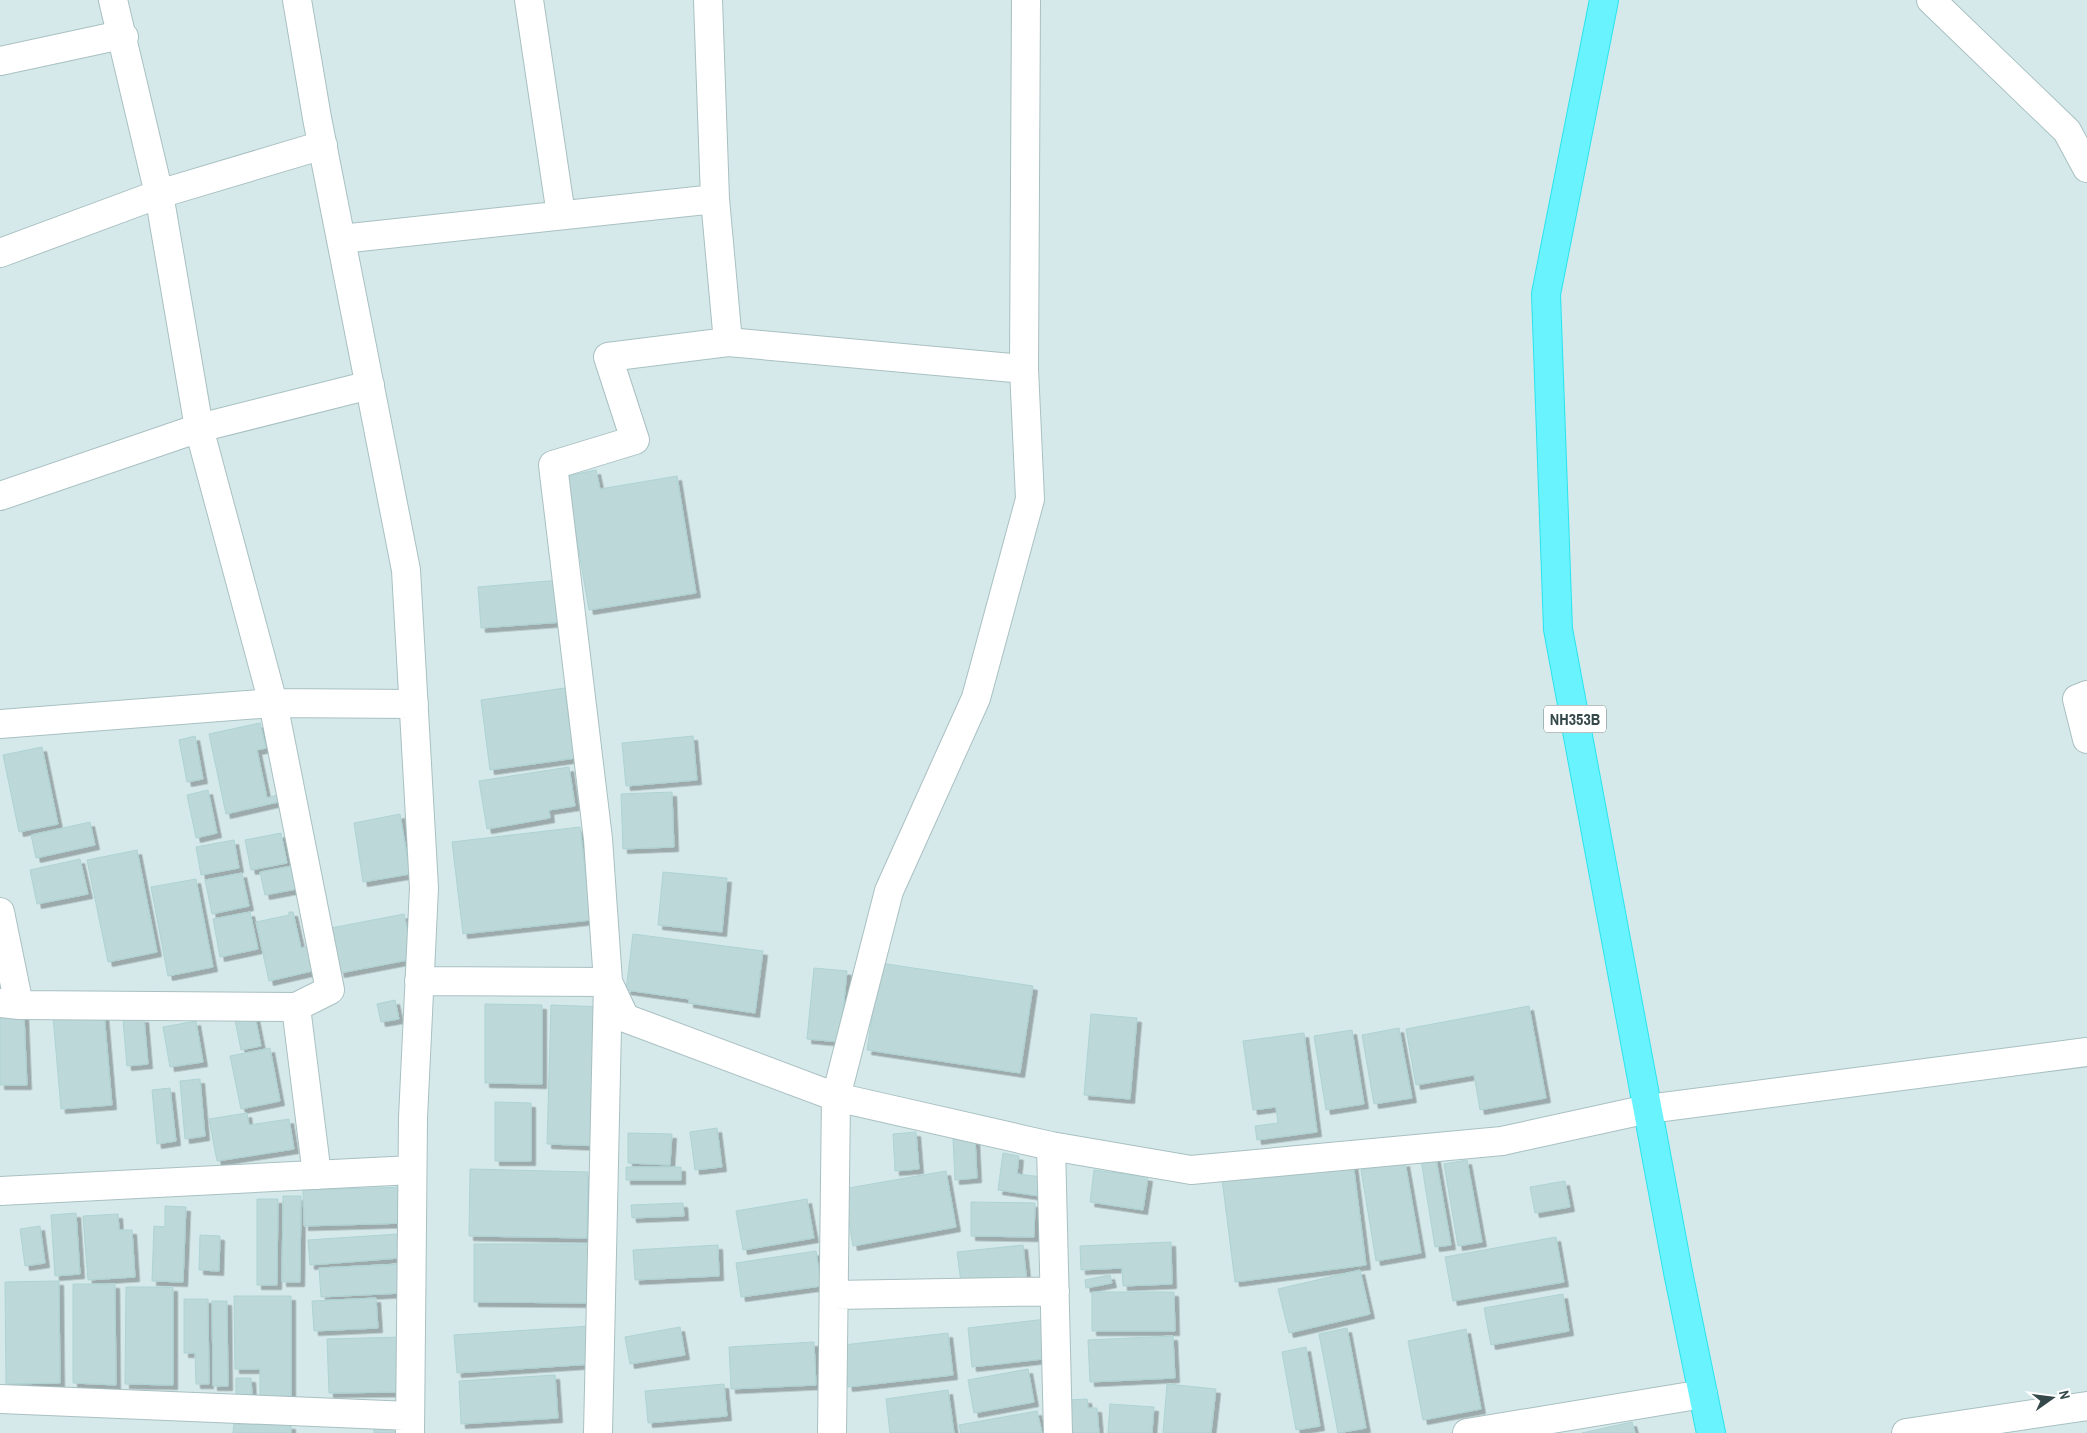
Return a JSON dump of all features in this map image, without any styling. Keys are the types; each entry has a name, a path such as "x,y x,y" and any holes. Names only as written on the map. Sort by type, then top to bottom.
{"highway":[{"name":"NH353B","path":"1604,0 1546,294 1558,629 1711,1433"}],"street":[{"path":"0,912 10,1004 296,1007 330,990 273,702 199,428 159,194 113,0"},
{"path":"0,1399 410,1425 412,1170 424,888 406,570 323,145 297,0"},
{"path":"529,0 561,215"},
{"path":"708,0 715,200 728,342"},
{"path":"832,1433 836,1097 889,890 976,698 1030,498 1024,369 1026,0"},
{"path":"1931,0 2077,134 2087,168"},
{"path":"0,61 123,36"},
{"path":"0,253 159,194 323,145"},
{"path":"341,239 715,200"},
{"path":"598,1433 608,982 598,839 553,466 635,440 608,357 728,342 1024,369"},
{"path":"0,496 199,428 370,385"},
{"path":"2087,695 2077,699 2087,739"},
{"path":"0,724 273,702 414,704"},
{"path":"419,981 608,982"},
{"path":"608,982 625,1018 836,1097 1052,1146 1191,1170 1502,1141 1648,1109 2087,1052"},
{"path":"296,1007 316,1175"},
{"path":"1052,1146 1058,1433"},
{"path":"0,1191 412,1170"},
{"path":"834,1295 1055,1291"},
{"path":"1467,1433 1703,1394"},
{"path":"1906,1433 2087,1406"}],"shaded area":[{"path":"0,0 2087,0 2087,1433 0,1433"}],"building":[{"path":"596,470 600,489 677,476 696,593 589,610 566,476"},
{"path":"560,580 563,622 481,628 478,587"},
{"path":"565,688 570,728 579,727 583,757 490,770 481,700"},
{"path":"260,723 266,748 257,750 267,798 277,795 278,802 226,814 209,734"},
{"path":"195,736 203,779 187,782 179,740"},
{"path":"693,736 697,780 626,786 622,743"},
{"path":"42,747 58,824 19,832 3,755"},
{"path":"569,767 575,806 549,810 550,818 487,829 479,781"},
{"path":"208,790 217,833 196,838 187,795"},
{"path":"672,792 674,847 623,849 621,794"},
{"path":"400,814 410,874 363,882 354,823"},
{"path":"90,822 95,845 36,858 31,835"},
{"path":"580,827 591,920 463,934 452,842"},
{"path":"281,833 287,863 251,870 245,840"},
{"path":"234,840 239,868 201,875 196,847"},
{"path":"137,850 157,952 108,962 87,860"},
{"path":"80,859 88,894 37,904 30,870"},
{"path":"297,865 302,888 265,895 260,872"},
{"path":"663,872 727,878 722,932 658,925"},
{"path":"242,873 249,906 212,914 205,880"},
{"path":"196,879 213,967 168,976 151,887"},
{"path":"250,912 258,949 220,957 213,919"},
{"path":"289,912 293,912 301,948 319,944 325,968 269,981 256,922 289,915"},
{"path":"404,914 413,959 340,973 331,928"},
{"path":"633,934 763,951 755,1013 689,1003 689,999 626,990"},
{"path":"880,963 1033,986 1020,1073 867,1050"},
{"path":"814,968 847,971 840,1042 807,1039"},
{"path":"395,1000 399,1019 381,1022 377,1004"},
{"path":"485,1004 542,1005 542,1084 485,1083"},
{"path":"551,1005 605,1007 601,1146 547,1144"},
{"path":"1529,1006 1546,1098 1480,1110 1474,1075 1416,1085 1406,1029"},
{"path":"254,1011 261,1046 241,1050 234,1015"},
{"path":"104,1013 112,1105 61,1109 53,1017"},
{"path":"24,1014 27,1085 0,1085 0,1015"},
{"path":"1091,1014 1137,1018 1130,1099 1084,1095"},
{"path":"144,1018 148,1064 127,1066 123,1020"},
{"path":"196,1021 203,1062 170,1067 163,1027"},
{"path":"1399,1028 1412,1098 1374,1104 1362,1035"},
{"path":"1352,1030 1364,1104 1326,1110 1314,1036"},
{"path":"1304,1033 1317,1132 1257,1140 1255,1126 1278,1123 1276,1107 1253,1110 1243,1041"},
{"path":"270,1048 280,1101 241,1109 230,1056"},
{"path":"200,1079 205,1136 185,1139 180,1081"},
{"path":"170,1088 176,1141 157,1144 152,1090"},
{"path":"495,1102 531,1103 531,1161 495,1161"},
{"path":"247,1113 249,1125 289,1119 294,1149 217,1161 209,1119"},
{"path":"717,1128 722,1167 695,1170 690,1132"},
{"path":"916,1132 919,1169 895,1171 893,1134"},
{"path":"628,1133 672,1134 670,1165 628,1163"},
{"path":"975,1138 977,1178 955,1180 953,1139"},
{"path":"1003,1153 1019,1156 1017,1174 1042,1177 1039,1196 998,1190"},
{"path":"1435,1153 1451,1245 1435,1247 1420,1154"},
{"path":"1467,1160 1482,1242 1458,1246 1444,1164"},
{"path":"1353,1162 1366,1265 1235,1282 1222,1179"},
{"path":"1405,1162 1421,1253 1376,1261 1361,1170"},
{"path":"626,1167 681,1167 681,1180 626,1180"},
{"path":"470,1169 588,1172 587,1238 469,1236"},
{"path":"1094,1170 1148,1177 1143,1210 1090,1202"},
{"path":"946,1171 956,1227 853,1246 843,1189"},
{"path":"1565,1181 1570,1207 1535,1213 1530,1187"},
{"path":"407,1187 408,1223 304,1226 303,1190"},
{"path":"283,1196 301,1196 300,1282 282,1282"},
{"path":"257,1199 278,1199 277,1285 257,1285"},
{"path":"807,1199 814,1238 743,1250 736,1211"},
{"path":"971,1202 1035,1203 1034,1237 971,1236"},
{"path":"683,1203 684,1216 632,1218 631,1205"},
{"path":"165,1206 186,1207 183,1282 152,1281 154,1226 165,1227"},
{"path":"76,1213 80,1274 55,1276 51,1215"},
{"path":"118,1214 119,1230 132,1230 135,1277 88,1280 83,1216"},
{"path":"40,1226 45,1263 25,1266 20,1229"},
{"path":"398,1234 400,1258 310,1265 308,1240"},
{"path":"200,1235 220,1236 219,1271 199,1270"},
{"path":"1556,1237 1564,1282 1453,1301 1445,1257"},
{"path":"1171,1242 1172,1284 1123,1286 1122,1268 1081,1270 1080,1246"},
{"path":"474,1244 594,1244 594,1303 474,1302"},
{"path":"718,1245 719,1276 635,1280 633,1250"},
{"path":"1023,1245 1027,1283 962,1290 957,1252"},
{"path":"816,1251 821,1286 741,1297 736,1263"},
{"path":"401,1264 403,1293 321,1297 319,1268"},
{"path":"1360,1270 1370,1314 1289,1333 1278,1289"},
{"path":"1110,1275 1112,1283 1086,1288 1085,1280"},
{"path":"59,1281 60,1383 6,1384 5,1282"},
{"path":"73,1284 115,1284 116,1385 73,1383"},
{"path":"126,1287 173,1287 173,1385 125,1384"},
{"path":"1092,1292 1174,1292 1175,1331 1092,1331"},
{"path":"1563,1294 1569,1331 1491,1345 1484,1308"},
{"path":"234,1296 291,1296 291,1396 260,1397 260,1369 235,1369"},
{"path":"376,1298 378,1328 314,1331 312,1301"},
{"path":"184,1299 208,1299 209,1384 196,1384 195,1353 184,1353"},
{"path":"212,1301 227,1301 228,1386 213,1386"},
{"path":"1047,1319 1052,1358 972,1367 968,1328"},
{"path":"590,1326 593,1364 457,1373 454,1335"},
{"path":"680,1327 685,1355 630,1364 625,1337"},
{"path":"1347,1328 1366,1428 1338,1433 1319,1334"},
{"path":"1466,1329 1481,1409 1423,1420 1408,1341"},
{"path":"948,1333 953,1375 848,1387 843,1345"},
{"path":"1173,1336 1175,1378 1090,1382 1088,1340"},
{"path":"404,1337 405,1392 329,1393 327,1339"},
{"path":"814,1342 816,1385 731,1389 729,1347"},
{"path":"1306,1347 1320,1426 1296,1430 1282,1352"},
{"path":"1028,1369 1034,1402 974,1413 968,1380"},
{"path":"555,1375 558,1418 461,1424 459,1381"},
{"path":"236,1378 251,1378 252,1394 236,1395"},
{"path":"724,1384 727,1416 648,1423 645,1391"},
{"path":"1167,1384 1216,1389 1211,1433 1163,1433"},
{"path":"948,1390 954,1433 890,1433 886,1399"},
{"path":"1087,1399 1088,1408 1097,1408 1099,1433 1070,1433 1068,1400"},
{"path":"1110,1404 1154,1407 1152,1433 1108,1433"},
{"path":"1037,1411 1042,1433 961,1433 959,1425"},
{"path":"405,1421 406,1433 374,1433 374,1422"},
{"path":"1632,1422 1635,1433 1582,1433"},
{"path":"234,1424 291,1425 291,1433 233,1433"}]}
